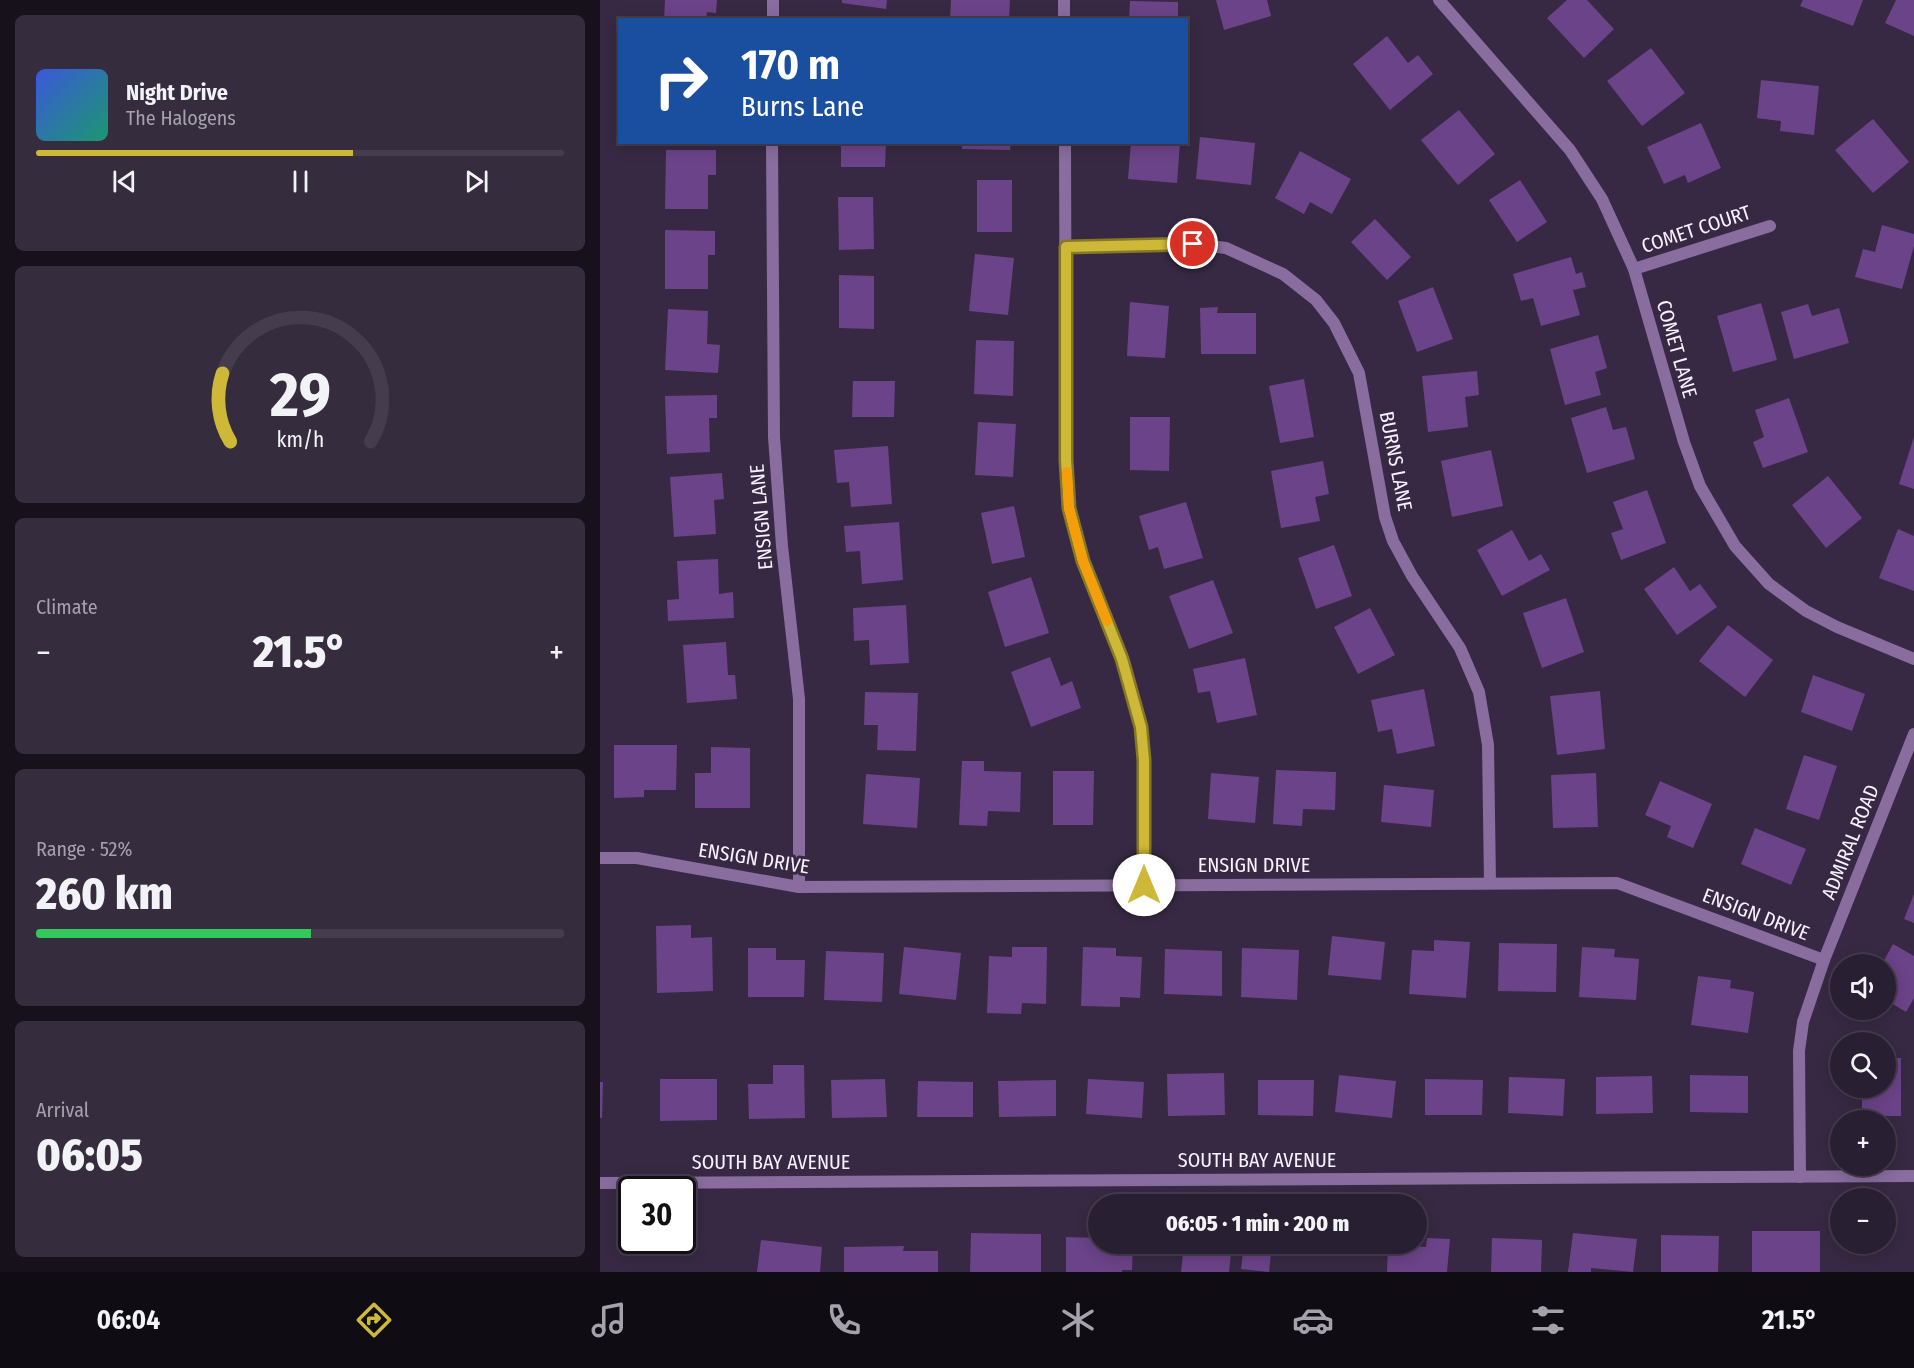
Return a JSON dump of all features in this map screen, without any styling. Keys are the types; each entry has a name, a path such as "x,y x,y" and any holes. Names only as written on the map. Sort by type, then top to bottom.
{"street":[{"path":"773,0 773,18"},
{"path":"1064,0 1064,18"},
{"name":"COMET LANE","path":"1439,0 1570,150 1602,199 1634,269 1684,442 1700,486 1734,546 1769,584 1806,611 1837,627 1914,659"},
{"name":"ENSIGN LANE","path":"772,144 774,437 782,546 799,699 799,887"},
{"path":"1065,144 1066,460 1069,508 1083,561 1122,659 1141,727 1144,760 1144,885"},
{"name":"COMET COURT","path":"1634,269 1770,226"},
{"name":"BURNS LANE","path":"1066,247 1193,244 1226,248 1283,274 1316,300 1334,323 1359,373 1385,517 1393,541 1412,576 1460,648 1479,692 1488,745 1490,883"},
{"name":"ADMIRAL ROAD","path":"1800,1177 1800,1036 1824,960 1914,734"},
{"name":"ENSIGN DRIVE","path":"600,858 637,858 799,887 1617,883 1824,960"},
{"name":"SOUTH BAY AVENUE","path":"600,1183 1914,1176"}],"building":[{"path":"665,0 717,0 716,13 707,12 706,18 664,18"},
{"path":"842,0 887,0 886,9 842,3"},
{"path":"951,0 1010,0 1009,18 950,18"},
{"path":"1216,0 1267,0 1271,16 1224,30"},
{"path":"1567,0 1587,0 1614,29 1584,58 1547,18"},
{"path":"1803,0 1863,0 1853,26 1800,6"},
{"path":"1896,0 1914,0 1914,36 1885,23"},
{"path":"1130,1 1178,2 1178,18 1129,18"},
{"path":"1387,36 1408,63 1418,55 1433,74 1390,110 1353,64"},
{"path":"1651,48 1685,93 1642,126 1607,81"},
{"path":"1761,80 1819,86 1814,135 1780,131 1781,121 1757,118"},
{"path":"1459,110 1495,154 1458,185 1421,140"},
{"path":"1873,119 1909,162 1873,193 1835,150"},
{"path":"1701,123 1721,168 1688,183 1685,175 1664,184 1647,147"},
{"path":"1200,137 1255,143 1251,185 1196,179"},
{"path":"841,144 886,144 885,167 841,167"},
{"path":"962,144 1011,144 1010,150 962,149"},
{"path":"1131,144 1180,144 1177,183 1128,179"},
{"path":"666,150 716,150 716,175 708,175 708,209 665,209"},
{"path":"1300,151 1351,179 1332,214 1310,202 1304,214 1275,198"},
{"path":"977,180 1012,180 1012,232 977,232"},
{"path":"1520,180 1547,222 1517,242 1489,200"},
{"path":"838,197 873,197 874,249 839,250"},
{"path":"1375,219 1411,257 1387,280 1351,242"},
{"path":"1882,225 1914,234 1914,246 1902,289 1855,277 1863,249 1875,252"},
{"path":"665,230 715,231 715,255 708,255 708,289 665,289"},
{"path":"975,254 1014,258 1008,315 969,311"},
{"path":"1571,257 1576,274 1582,272 1586,287 1573,290 1580,315 1541,326 1533,298 1521,301 1513,274"},
{"path":"839,275 874,276 874,329 839,328"},
{"path":"1433,287 1453,339 1417,352 1398,301"},
{"path":"1130,302 1169,306 1165,358 1127,356"},
{"path":"1761,303 1777,360 1733,372 1717,316"},
{"path":"1808,304 1812,316 1839,308 1849,343 1794,359 1781,312"},
{"path":"1218,307 1217,313 1256,313 1256,354 1201,354 1200,308"},
{"path":"668,309 708,311 707,344 720,345 718,373 665,370"},
{"path":"1598,335 1607,368 1595,372 1601,395 1565,405 1550,349"},
{"path":"976,340 1014,341 1013,396 974,394"},
{"path":"1477,371 1479,395 1465,397 1468,427 1428,432 1422,376"},
{"path":"1304,379 1314,437 1280,443 1269,386"},
{"path":"853,381 895,381 894,417 852,417"},
{"path":"717,395 717,418 709,418 710,452 667,454 665,396"},
{"path":"1789,398 1808,452 1763,468 1753,442 1764,437 1755,410"},
{"path":"1606,407 1613,430 1626,427 1635,459 1587,473 1571,418"},
{"path":"1130,417 1170,417 1169,471 1130,470"},
{"path":"978,422 1016,424 1013,477 975,475"},
{"path":"1914,437 1914,489 1899,484"},
{"path":"888,446 892,504 851,507 849,482 837,483 834,450"},
{"path":"1491,450 1503,506 1452,517 1441,461"},
{"path":"1323,461 1329,494 1315,497 1320,521 1281,528 1271,471"},
{"path":"722,473 724,499 714,500 716,534 674,537 670,477"},
{"path":"1828,476 1862,518 1826,548 1792,505"},
{"path":"1647,490 1666,543 1621,560 1611,533 1623,529 1613,502"},
{"path":"1186,502 1203,558 1164,569 1158,547 1149,550 1139,516"},
{"path":"1014,506 1025,557 992,564 981,513"},
{"path":"899,522 903,580 862,584 860,551 846,552 844,526"},
{"path":"1898,529 1914,536 1914,591 1879,578"},
{"path":"1512,530 1529,561 1541,554 1550,570 1502,596 1477,550"},
{"path":"1334,545 1352,596 1316,609 1298,558"},
{"path":"718,559 719,594 733,592 734,618 668,621 667,600 679,599 677,561"},
{"path":"1674,567 1690,591 1700,584 1717,607 1677,635 1644,589"},
{"path":"1031,577 1049,633 1005,647 988,592"},
{"path":"1213,580 1233,633 1189,649 1169,596"},
{"path":"1566,598 1584,652 1542,668 1523,613"},
{"path":"906,605 909,663 870,665 869,640 854,641 853,608"},
{"path":"1370,608 1395,655 1358,674 1334,627"},
{"path":"1728,625 1773,660 1745,697 1699,661"},
{"path":"726,642 728,675 735,675 737,699 687,703 683,645"},
{"path":"1050,657 1061,686 1072,681 1081,708 1031,727 1011,672"},
{"path":"1245,658 1257,715 1217,723 1210,691 1198,693 1193,669"},
{"path":"1813,675 1865,694 1852,731 1801,712"},
{"path":"1424,689 1435,746 1397,754 1392,729 1378,732 1371,700"},
{"path":"1600,691 1605,749 1557,755 1550,696"},
{"path":"865,692 918,693 916,751 877,750 878,725 864,725"},
{"path":"614,745 677,745 676,790 644,790 644,797 614,798"},
{"path":"711,747 750,748 750,808 695,808 695,773 711,773"},
{"path":"1804,755 1837,766 1819,820 1786,809"},
{"path":"962,761 984,761 984,771 1021,772 1020,812 988,811 987,826 959,825"},
{"path":"1276,770 1336,772 1335,810 1303,809 1302,826 1273,824"},
{"path":"1053,771 1094,771 1093,825 1053,825"},
{"path":"1211,773 1259,777 1255,823 1208,819"},
{"path":"1596,773 1598,827 1553,828 1551,775"},
{"path":"866,774 920,778 917,828 863,824"},
{"path":"1660,781 1712,804 1693,848 1667,837 1671,826 1645,815"},
{"path":"1384,785 1434,790 1431,827 1381,822"},
{"path":"1755,828 1806,849 1791,885 1741,864"},
{"path":"1914,894 1914,923 1904,919"},
{"path":"691,925 691,938 712,937 713,991 657,993 656,926"},
{"path":"1332,936 1385,942 1381,980 1328,975"},
{"path":"1434,940 1470,942 1466,998 1409,994 1412,950 1434,951"},
{"path":"1499,943 1557,944 1556,992 1498,991"},
{"path":"1893,944 1914,956 1914,998 1906,1012 1896,1006 1896,954 1888,954"},
{"path":"904,947 961,953 956,1000 899,994"},
{"path":"1012,947 1047,947 1046,1004 1022,1003 1021,1014 987,1013 989,956 1012,957"},
{"path":"1083,947 1116,948 1116,956 1142,957 1140,998 1120,997 1120,1007 1081,1006"},
{"path":"1582,947 1615,949 1614,957 1639,959 1636,1000 1579,997"},
{"path":"748,948 776,948 776,960 805,960 804,997 748,997"},
{"path":"1242,948 1299,950 1297,1000 1241,997"},
{"path":"1165,949 1222,951 1222,996 1164,994"},
{"path":"826,951 884,953 882,1002 824,1000"},
{"path":"1698,976 1731,980 1730,988 1754,992 1748,1033 1691,1025"},
{"path":"1896,1058 1901,1058 1901,1116 1896,1116 1896,1110 1862,1110 1862,1098 1896,1098"},
{"path":"773,1065 804,1065 805,1118 749,1119 748,1084 773,1084"},
{"path":"1224,1073 1225,1115 1168,1116 1167,1074"},
{"path":"1339,1075 1396,1081 1392,1118 1335,1112"},
{"path":"1690,1075 1748,1076 1748,1113 1690,1112"},
{"path":"1652,1076 1653,1113 1596,1114 1596,1077"},
{"path":"1509,1077 1565,1079 1563,1116 1508,1113"},
{"path":"660,1079 717,1079 717,1120 660,1121"},
{"path":"885,1079 887,1117 832,1118 831,1080"},
{"path":"1088,1079 1144,1082 1142,1118 1086,1114"},
{"path":"1425,1079 1483,1080 1482,1115 1425,1115"},
{"path":"1056,1080 1056,1116 999,1117 998,1081"},
{"path":"1258,1080 1314,1080 1313,1116 1258,1115"},
{"path":"918,1081 973,1082 973,1117 917,1117"},
{"path":"600,1082 603,1082 602,1118 600,1118"},
{"path":"1752,1231 1820,1231 1820,1272 1752,1272"},
{"path":"971,1233 1041,1234 1041,1272 970,1272"},
{"path":"1573,1233 1637,1239 1633,1272 1591,1268 1591,1272 1568,1272"},
{"path":"1661,1235 1719,1236 1718,1272 1661,1272"},
{"path":"1066,1237 1088,1238 1088,1254 1133,1254 1132,1270 1066,1272"},
{"path":"1427,1238 1450,1239 1447,1272 1387,1272 1388,1254 1427,1254"},
{"path":"1492,1238 1542,1240 1541,1272 1491,1272"},
{"path":"761,1240 822,1247 820,1272 757,1272"},
{"path":"904,1246 903,1251 938,1251 938,1272 844,1272 844,1247"},
{"path":"1183,1254 1231,1254 1229,1272 1181,1272"},
{"path":"1243,1254 1271,1254 1269,1272 1241,1269"}],"slow traffic":[{"path":"1067,472 1069,508 1083,561 1107,621"}],"route":[{"path":"1144,885 1144,760 1141,727 1122,659 1083,561 1069,508 1066,460 1066,247 1193,244"}]}
